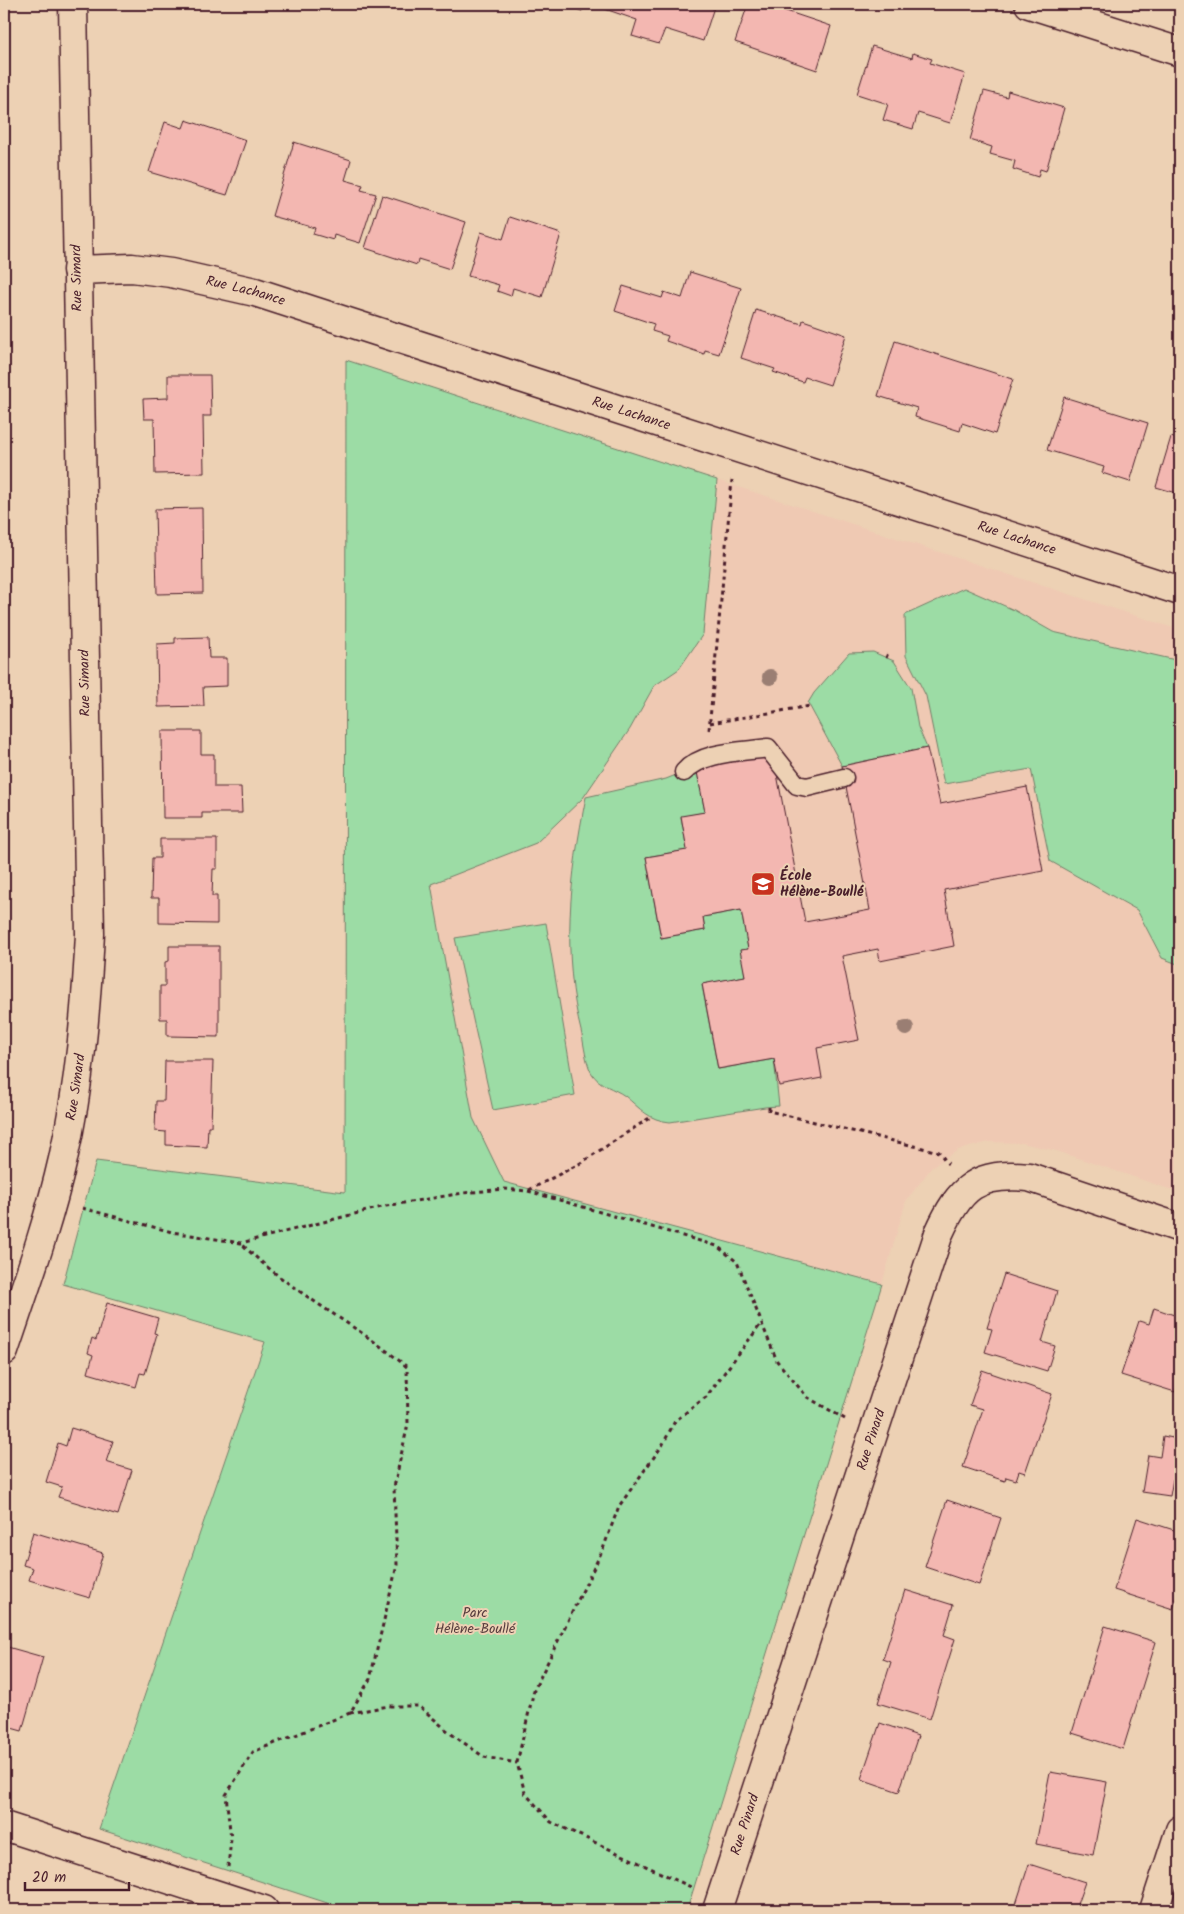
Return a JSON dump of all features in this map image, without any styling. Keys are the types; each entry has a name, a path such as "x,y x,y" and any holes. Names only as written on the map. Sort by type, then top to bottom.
{"street":[{"name":"Rue Simard","path":"4,1352 53,1198 74,1104 88,984 90,934 73,4"},
{"path":"1029,4 1180,52"},
{"name":"Rue Lachance","path":"77,270 132,268 198,278 255,292 1180,591"},
{"name":"Rue Pinard","path":"718,1907 939,1233 950,1210 966,1190 980,1181 1004,1174 1028,1177 1180,1228"},
{"path":"4,1826 264,1910"},
{"path":"1154,1910 1180,1830"}],"lane":[{"path":"684,772 691,764 706,758 768,748 798,785 806,787 844,778"}],"path":[{"path":"706,758 735,447"},
{"path":"886,658 888,653"},
{"path":"710,724 810,706"},
{"path":"769,1107 770,1111 939,1152"},
{"path":"528,1191 579,1164 651,1117"},
{"path":"53,1198 172,1232 241,1243 386,1206 463,1193 504,1190 528,1191 717,1246 737,1262 776,1361 807,1397 840,1417 874,1432"},
{"path":"241,1243 276,1276 387,1350 407,1367 408,1424 394,1487 398,1564 370,1678 350,1713"},
{"path":"718,1907 694,1888 551,1822 525,1793 518,1763 534,1690 603,1549 619,1506 662,1446 676,1421 706,1397 761,1324"},
{"path":"219,1896 230,1858 231,1839 226,1795 252,1752 350,1713 388,1706 418,1706 450,1733 484,1757 518,1763"}],"shaded area":[{"name":"École Hélène-Boullé","path":"346,360 1180,630 1180,1172 1175,1191 1057,1151 1022,1143 989,1142 958,1150 932,1167 906,1201 882,1284 345,1139"}],"green space":[{"name":"Parc Hélène-Boullé","path":"346,360 717,480 703,634 679,669 654,686 630,729 583,798 536,843 431,884 473,1118 504,1182 882,1284 687,1910 349,1910 99,1829 265,1342 63,1284 96,1161 345,1192"},
{"path":"964,588 1014,610 1053,632 1180,661 1180,965 1162,958 1137,910 1050,861 1031,769 944,784 926,696 906,656 905,615"},
{"path":"873,652 894,661 911,688 918,727 927,748 842,766 808,703 814,693 849,653"},
{"path":"696,767 705,812 681,817 687,850 646,857 661,938 705,930 703,917 741,910 748,949 741,950 745,976 702,985 718,1069 774,1059 779,1106 670,1122 656,1119 645,1113 621,1093 598,1081 589,1068 575,1005 572,975 570,916 572,886 586,797 666,779"},
{"path":"546,923 575,1095 493,1110 455,938"}],"building":[{"path":"560,4 584,4 582,11"},
{"path":"606,4 715,4 703,41 665,29 659,44 632,36 637,20 605,9"},
{"path":"748,4 765,4 831,26 817,70 735,42"},
{"path":"872,46 912,58 913,53 932,59 930,63 965,74 950,123 918,113 913,129 883,120 888,104 857,94"},
{"path":"984,91 1007,97 1008,91 1064,108 1046,171 1040,169 1038,177 1013,169 1015,161 990,154 992,147 970,140"},
{"path":"186,120 246,140 227,195 149,172 165,122 183,128"},
{"path":"294,142 351,160 345,180 363,185 361,190 376,194 360,243 334,235 333,240 313,234 315,228 272,216"},
{"path":"382,195 466,222 450,269 418,259 417,265 365,248"},
{"path":"510,217 561,234 542,297 513,288 511,296 497,291 499,285 468,276 481,232 503,239"},
{"path":"690,272 741,288 719,354 705,350 704,354 666,341 668,336 652,331 654,324 615,311 623,286 662,298 664,292 682,298"},
{"path":"756,310 802,324 803,320 846,335 830,385 805,377 803,382 773,372 775,369 741,358"},
{"path":"895,341 1013,379 995,434 962,423 960,431 915,417 917,408 878,396"},
{"path":"168,375 210,375 211,416 203,416 204,473 155,474 154,419 144,419 143,399 168,398"},
{"path":"1064,397 1148,423 1130,482 1102,473 1104,467 1047,450"},
{"path":"1171,437 1180,440 1180,494 1156,487"},
{"path":"202,508 203,593 157,594 155,509"},
{"path":"208,637 209,658 227,658 227,686 203,687 204,706 158,707 157,644 175,643 175,638"},
{"path":"162,731 201,731 201,754 214,754 214,787 241,787 242,813 202,813 202,818 163,818"},
{"path":"927,748 940,804 1027,787 1043,871 944,890 954,946 880,961 878,949 842,956 859,1040 817,1048 822,1078 779,1086 774,1059 718,1069 702,984 745,976 740,950 748,949 741,910 703,917 705,930 661,938 646,857 687,850 681,816 705,812 696,767 773,753 805,922 870,910 842,766"},
{"path":"160,839 217,839 217,869 213,869 212,896 217,896 217,924 159,923 159,898 151,898 152,858 160,858"},
{"path":"169,946 219,946 219,1037 167,1036 167,1019 160,1019 160,986 165,986 165,962 169,961"},
{"path":"165,1061 213,1061 211,1126 208,1126 207,1147 166,1145 166,1132 155,1131 156,1101 164,1101"},
{"path":"1004,1274 1057,1291 1042,1342 1055,1346 1047,1371 985,1352 992,1329 987,1328"},
{"path":"107,1303 158,1318 154,1333 157,1334 145,1374 140,1373 136,1387 88,1373 93,1355 88,1353 92,1338 96,1340"},
{"path":"1154,1308 1177,1316 1180,1311 1180,1376 1175,1392 1121,1375 1139,1321 1149,1324"},
{"path":"982,1370 1052,1394 1025,1473 1019,1471 1016,1480 1006,1477 1005,1481 963,1467 983,1409 970,1405"},
{"path":"1175,1426 1180,1427 1180,1480 1173,1479 1170,1496 1142,1492 1148,1455 1160,1457 1163,1436 1173,1438"},
{"path":"71,1428 113,1441 106,1462 132,1470 118,1515 58,1497 62,1487 46,1482 58,1443 66,1446"},
{"path":"947,1500 1001,1518 979,1585 925,1567"},
{"path":"1137,1518 1180,1532 1180,1587 1173,1609 1114,1590"},
{"path":"33,1532 103,1553 90,1598 29,1580 33,1568 23,1565"},
{"path":"905,1590 953,1605 944,1635 955,1639 930,1719 878,1703 891,1662 883,1659"},
{"path":"1105,1626 1156,1642 1123,1749 1072,1733"},
{"path":"4,1646 43,1657 22,1731 4,1726"},
{"path":"880,1723 918,1736 899,1792 861,1779"},
{"path":"1050,1772 1107,1782 1093,1855 1036,1844"},
{"path":"1029,1864 1085,1882 1075,1910 1014,1910"}],"place":[{"name":"École Hélène-Boullé","path":"763,884"}]}
